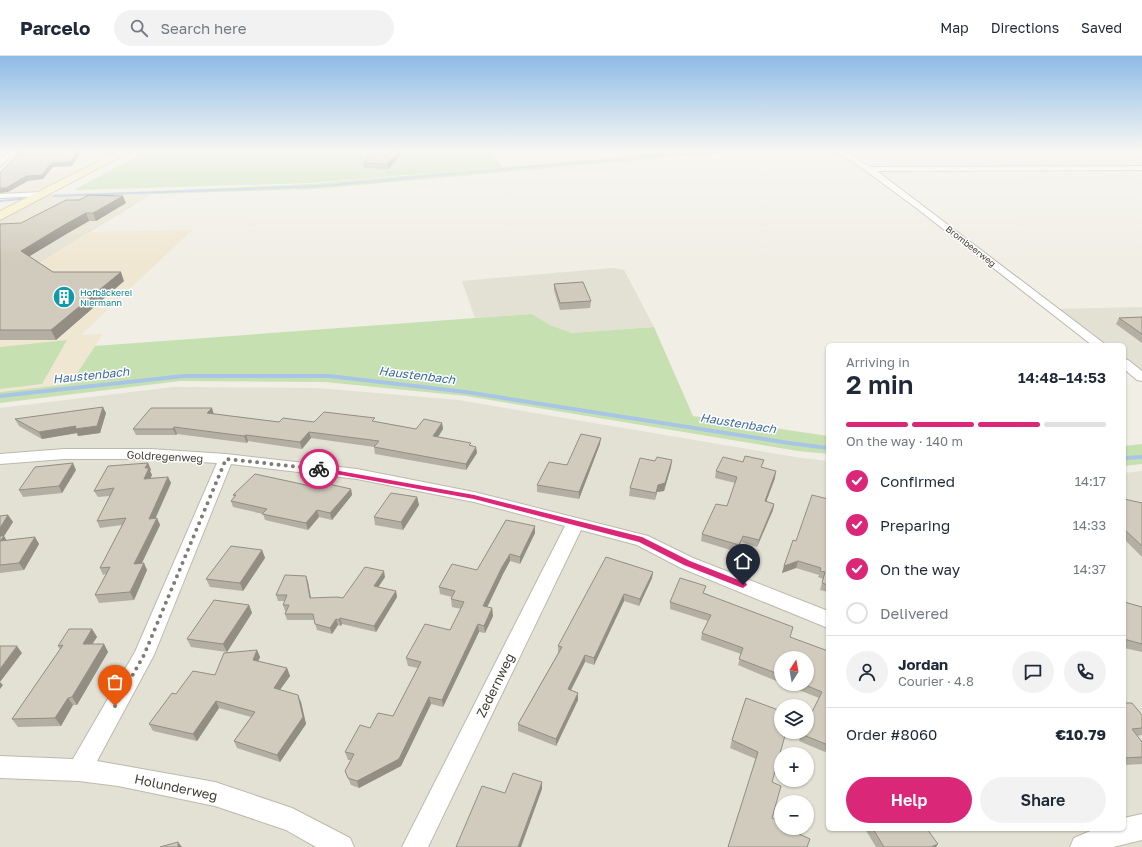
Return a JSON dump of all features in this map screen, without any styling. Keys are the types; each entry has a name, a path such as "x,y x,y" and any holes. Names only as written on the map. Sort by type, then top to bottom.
{"street":[{"path":"0,216 54,188"},
{"name":"Brombeerweg","path":"895,188 1097,343"},
{"path":"0,196 42,194"},
{"path":"1126,365 1142,377"},
{"name":"Goldregenweg","path":"0,459 64,454 150,454 226,459 357,474 474,497 642,540 687,563 826,619"},
{"path":"78,770 144,655 226,459"},
{"name":"Zedernweg","path":"415,847 575,524"},
{"name":"Holunderweg","path":"0,767 78,770 118,775 215,794 292,820 341,847"},
{"path":"1126,829 1142,827"},
{"path":"1083,847 1113,831"}],"shaded area":[{"path":"0,188 44,188 26,192 0,193"},
{"path":"157,191 41,262 0,274 0,221 53,194"},
{"path":"154,192 83,234 55,234 0,225 56,196"},
{"path":"192,230 81,335 103,334 70,384 0,392 0,274 41,262 88,232"},
{"path":"613,268 624,270 654,327 572,333 550,325 532,314 475,318 462,281"},
{"path":"1142,307 1142,374 1126,362 1126,343 1101,343 1057,309"},
{"path":"173,387 318,388 458,400 801,458 826,461 826,831 1126,831 1126,473 1142,471 1142,847 0,847 0,408"}],"green space":[{"path":"78,188 144,188 74,190"},
{"path":"225,188 327,188 151,194 157,191"},
{"path":"532,314 550,325 572,333 654,327 693,416 826,436 826,454 798,451 466,396 325,382 180,381 0,403 0,392 70,384 95,346"},
{"path":"67,340 42,384 0,389 0,347"},
{"path":"1142,444 1142,464 1126,466 1126,446"}],"building":[{"path":"89,195 123,196 93,213 86,213 21,251 53,272 121,272 51,330 0,330 0,224 21,223 66,200 79,200"},
{"path":"583,282 591,301 560,303 554,284"},
{"path":"1142,317 1142,334 1119,318"},
{"path":"103,407 97,426 75,429 76,426 39,432 15,419"},
{"path":"151,408 212,408 207,413 279,422 283,418 314,422 324,412 375,418 372,421 416,429 424,419 442,423 433,436 471,443 469,445 476,447 466,464 374,447 379,441 309,432 300,442 174,427 173,429 133,429"},
{"path":"581,434 601,438 579,492 537,485 549,462 567,465"},
{"path":"745,456 764,460 761,467 776,471 765,501 774,504 759,540 743,536 739,545 702,534 716,504 727,506 737,477 716,471 723,457 743,462"},
{"path":"657,457 672,460 665,483 658,485 656,493 630,488 640,458 655,461"},
{"path":"73,463 59,486 19,490 35,467"},
{"path":"148,463 145,468 149,468 144,479 168,477 149,519 157,518 134,564 144,563 130,592 95,595 110,567 100,568 126,518 97,521 114,488 94,491 108,466"},
{"path":"255,474 320,488 324,483 351,489 330,513 317,510 306,523 262,514 267,509 231,501 236,495 233,495"},
{"path":"391,493 417,497 401,522 374,517"},
{"path":"812,495 826,498 826,584 822,583 825,572 820,571 821,568 798,561 784,566 793,540 796,541"},
{"path":"1126,499 1142,503 1142,546 1126,531"},
{"path":"8,515 0,528 0,516"},
{"path":"506,520 535,526 520,557 510,554 502,567 483,606 492,608 484,626 478,624 442,700 429,697 399,759 357,781 348,778 345,771 354,754 345,752 360,725 370,728 378,713 393,716 421,662 406,658 425,624 450,630 464,602 451,599 455,591 439,587 452,564 477,570"},
{"path":"35,537 19,563 0,565 0,541"},
{"path":"231,546 262,550 240,583 206,579"},
{"path":"606,557 653,572 640,599 624,594 594,658 585,655 568,689 578,693 556,739 518,724 562,647 558,646"},
{"path":"365,567 384,571 374,586 396,591 374,626 340,618 339,620 336,619 330,628 315,624 313,614 285,614 289,605 283,605 287,595 276,595 285,575 306,576 310,598 343,598"},
{"path":"680,578 706,586 703,593 793,627 790,637 826,650 826,744 813,739 814,708 822,692 814,689 814,651 774,651 774,672 739,659 743,648 702,633 711,615 670,602"},
{"path":"214,600 249,605 223,644 187,639"},
{"path":"1126,603 1142,607 1142,644 1126,640"},
{"path":"69,629 92,629 83,644 104,644 72,697 68,698 55,718 12,719 63,645 58,646"},
{"path":"0,646 17,646 0,669"},
{"path":"257,650 253,660 287,668 274,688 298,695 303,717 277,755 234,741 255,712 216,701 193,734 149,724 172,693 176,694 193,671 215,675 224,653"},
{"path":"746,698 774,708 774,739 784,739 782,747 774,747 774,775 772,782 774,783 774,787 781,787 778,795 774,795 774,811 772,818 774,819 774,835 801,835 810,839 807,847 728,847 758,752 732,740"},
{"path":"1126,703 1132,703 1142,715 1142,728 1132,729 1142,742 1142,757 1126,758"},
{"path":"513,773 542,782 518,847 456,847 482,786 505,793"},
{"path":"874,831 928,831 938,844 931,847 884,847"},
{"path":"178,842 178,847 160,847"}],"waterway":[{"path":"54,196 269,188"},
{"path":"0,201 21,199"},
{"name":"Haustenbach","path":"0,396 184,376 329,376 466,392 826,448"},
{"name":"Haustenbach","path":"1126,458 1142,457"}],"way so far":[{"path":"115,706 144,655 226,459 319,469"}],"place":[{"name":"Hofbäckerei Niermann","path":"64,297"}],"route":[{"path":"319,469 357,474 474,497 642,540 687,563 743,585"}]}
